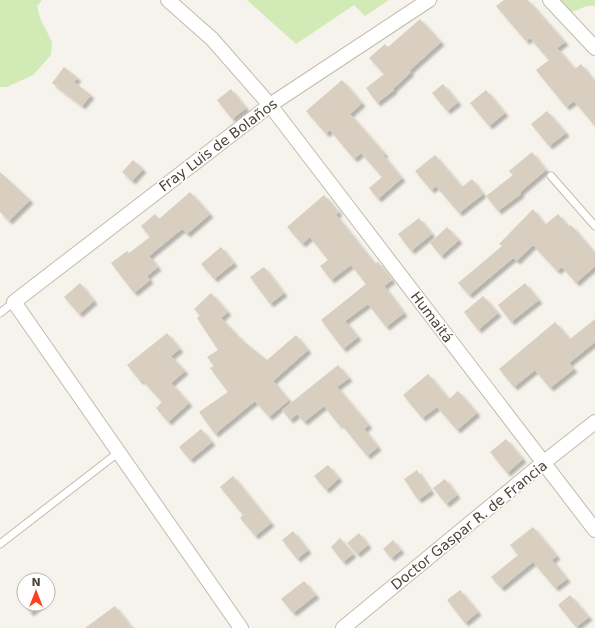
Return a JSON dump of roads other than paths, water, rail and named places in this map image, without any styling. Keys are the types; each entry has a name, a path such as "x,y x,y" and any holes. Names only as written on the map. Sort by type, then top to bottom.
{"street":[{"name":"Humaitá","path":"168,0 212,39 270,105 595,530"},
{"name":"Fray Luis de Bolaños","path":"14,302 270,105 430,0"},
{"path":"550,0 595,48"},
{"path":"14,302 241,628"},
{"name":"Doctor Gaspar R. de Francia","path":"343,628 595,422"}],"lane":[{"path":"551,176 595,226"},
{"path":"0,313 14,302"},
{"path":"0,544 119,452"}]}
